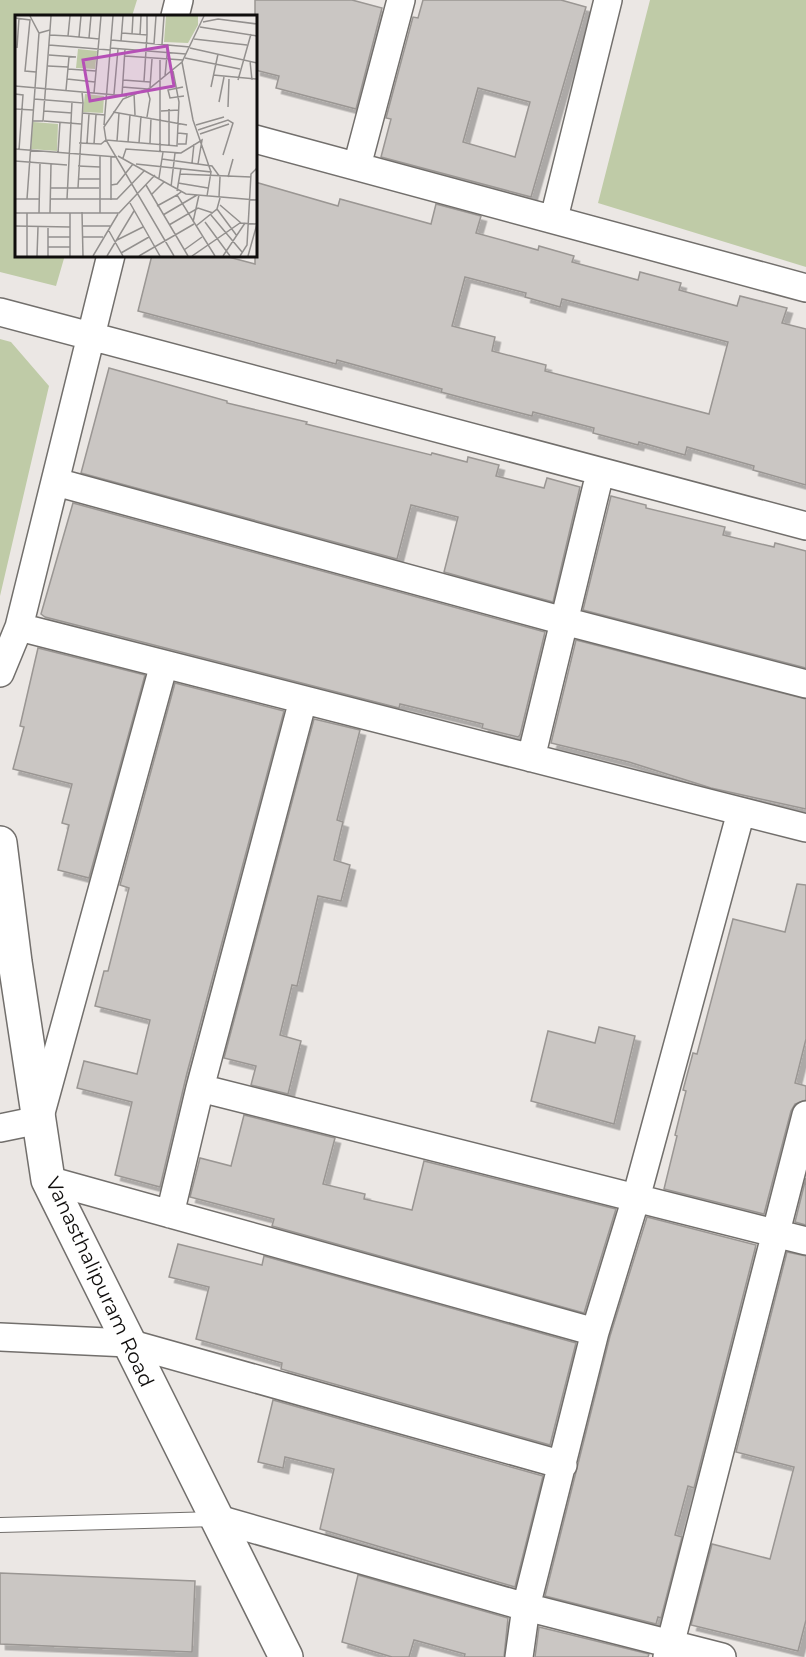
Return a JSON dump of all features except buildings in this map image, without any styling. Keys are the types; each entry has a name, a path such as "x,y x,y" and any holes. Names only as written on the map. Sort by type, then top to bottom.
{"street":[{"path":"175,15 179,0"},
{"path":"357,166 400,0"},
{"path":"554,218 609,0"},
{"path":"256,139 806,288"},
{"path":"0,673 20,627 89,336 111,256"},
{"path":"0,312 806,526"},
{"path":"531,758 600,473"},
{"path":"56,482 564,621 806,684"},
{"path":"20,627 806,828"},
{"path":"0,1128 39,1120 164,664"},
{"path":"170,1214 200,1088 303,700"},
{"path":"519,1657 526,1607 595,1332 636,1198 741,812"},
{"name":"Vanasthalipuram Road","path":"1,854 48,1180 286,1657"},
{"path":"200,1088 806,1241"},
{"path":"669,1650 806,1115"},
{"path":"48,1180 595,1332"},
{"path":"0,1337 128,1343 563,1465"},
{"path":"218,1520 669,1650 722,1657"}],"lane":[{"path":"0,1525 218,1520"}],"green space":[{"path":"0,0 137,0 132,15 15,15 15,256 65,256 56,286 0,272"},
{"path":"650,0 806,0 806,267 598,203"},
{"path":"0,339 11,342 49,386 0,596"}]}
